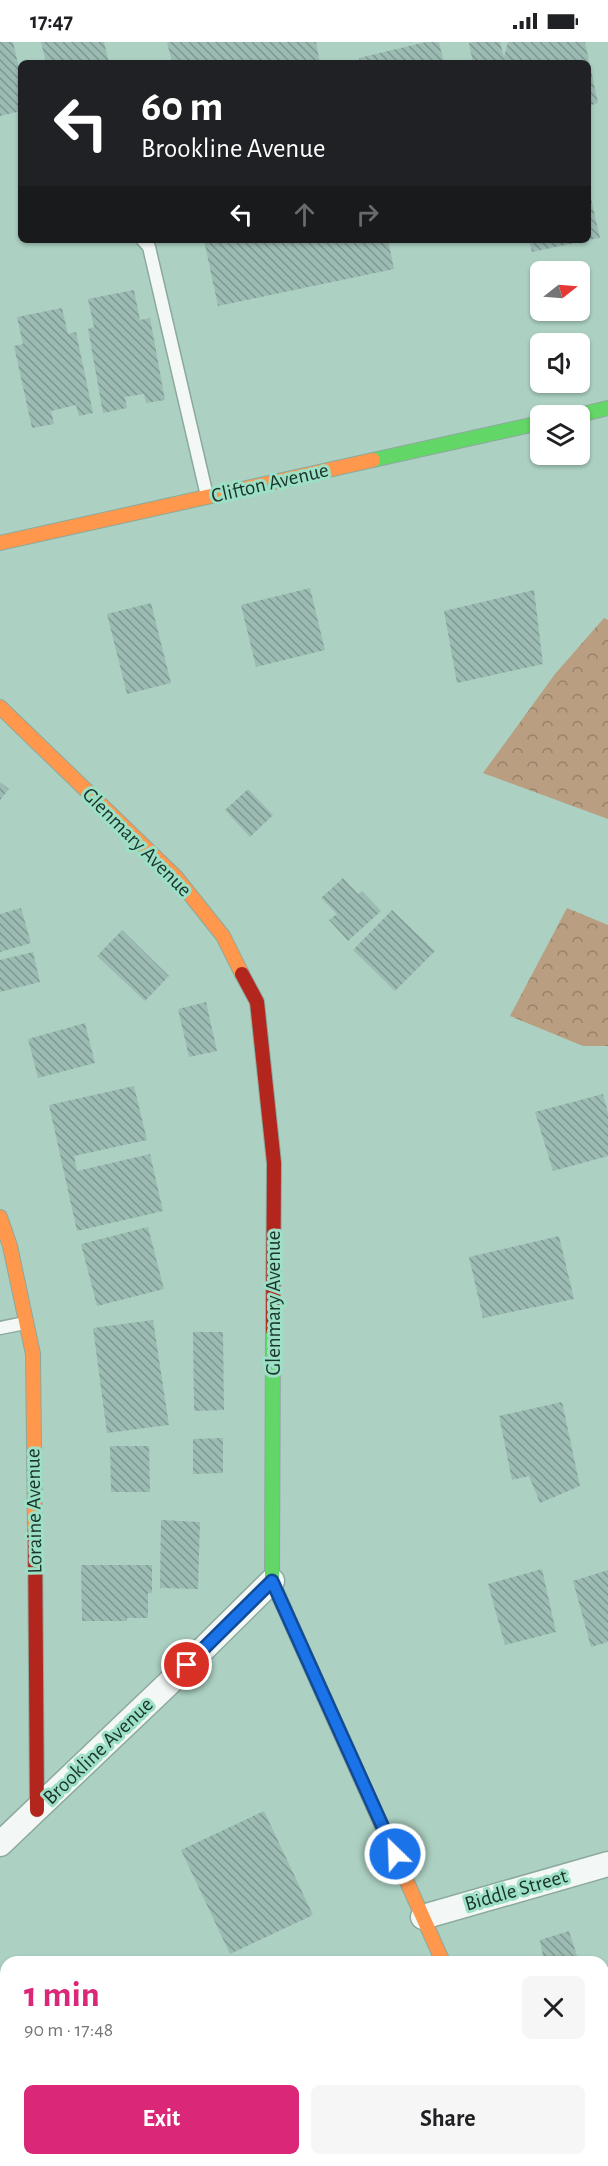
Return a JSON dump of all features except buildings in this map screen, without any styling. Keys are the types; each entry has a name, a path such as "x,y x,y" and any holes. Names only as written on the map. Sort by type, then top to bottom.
{"street":[{"path":"590,412 608,408"},
{"name":"Clifton Avenue","path":"0,543 530,425"},
{"name":"Glenmary Avenue","path":"0,707 176,877 223,936 257,1002 274,1163 272,1581 440,1956"},
{"name":"Loraine Avenue","path":"0,1217 10,1246 33,1354 38,1810"},
{"name":"Brookline Avenue","path":"0,1844 38,1810 272,1581"},
{"name":"Biddle Street","path":"423,1917 608,1864"}],"lane":[{"path":"146,243 149,247 207,497"},
{"path":"0,1328 26,1323"}],"green space":[{"path":"604,618 608,620 608,819 483,773 555,674"},
{"path":"567,908 608,925 608,1046 583,1046 510,1016"}],"traffic: fast":[{"path":"590,412 608,408"},
{"path":"373,460 530,425"},
{"path":"273,1330 272,1581 324,1697"}],"traffic: slow":[{"path":"0,543 373,460"},
{"path":"0,707 176,877 223,936 242,974"},
{"path":"0,1217 10,1246 33,1354 35,1532"},
{"path":"324,1697 440,1956"}],"traffic: jam":[{"path":"242,974 257,1002 274,1163 273,1330"},
{"path":"35,1532 37,1810"}],"route":[{"path":"187,1665 272,1581 395,1854"}]}
